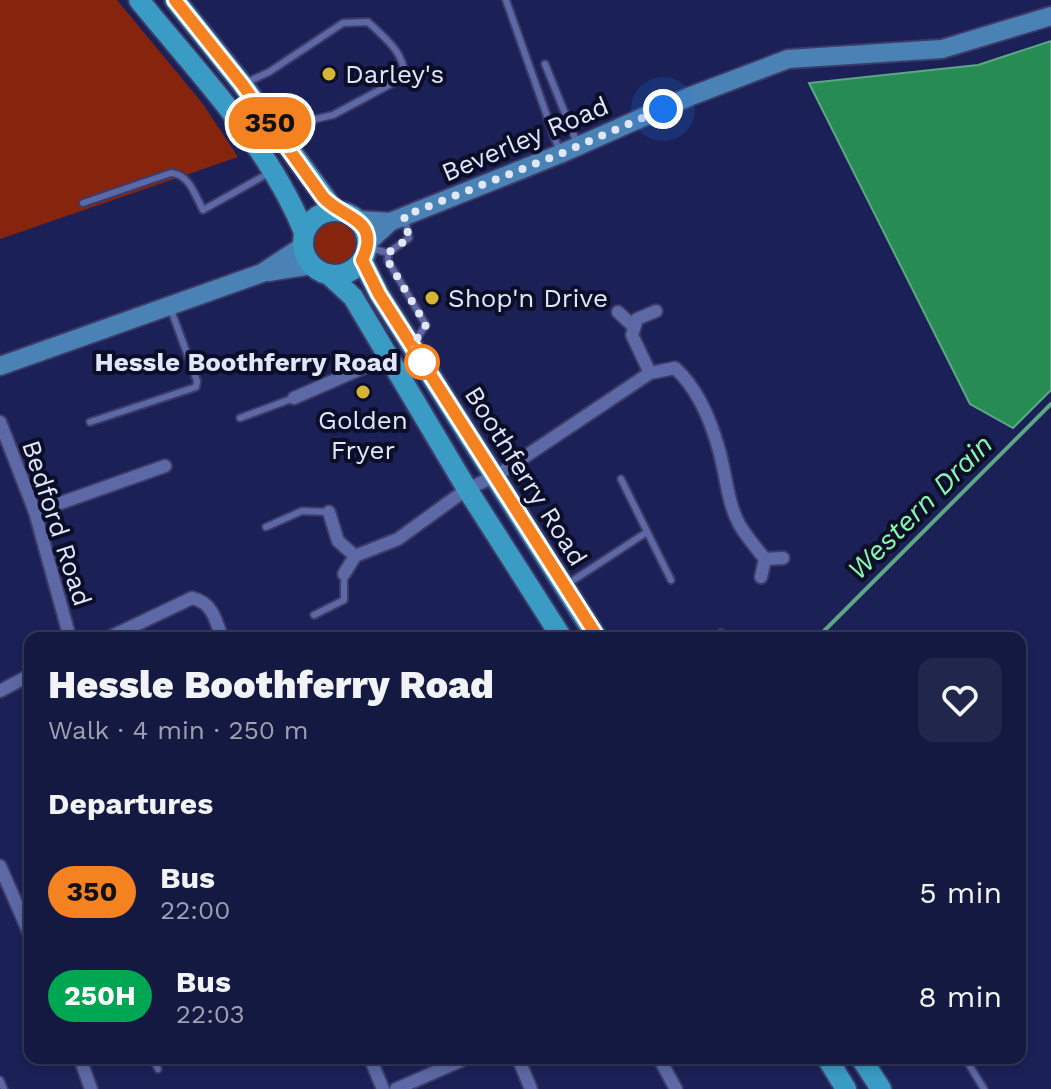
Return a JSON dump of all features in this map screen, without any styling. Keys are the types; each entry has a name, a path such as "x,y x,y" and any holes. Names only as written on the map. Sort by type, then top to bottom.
{"main road":[{"path":"139,0 248,135 272,171 291,200 304,239 320,270 353,297 467,489 558,632"},
{"path":"175,0 242,84 334,210"},
{"name":"Beverley Road","path":"359,220 397,219 560,154 691,96 788,59 942,49 1051,16"},
{"path":"0,366 262,273 320,270 347,273 366,250 359,220 343,211 334,210 316,216 304,239 262,273"},
{"name":"Beverley Road","path":"366,250 397,219"},
{"name":"Boothferry Road","path":"366,250 379,294 593,632"},
{"path":"831,1064 843,1084"},
{"path":"867,1064 881,1089"}],"street":[{"path":"650,373 632,335 637,319 656,311"},
{"path":"618,312 633,326"},
{"path":"294,398 388,357"},
{"path":"344,574 355,556 398,539 467,489 496,476 650,373 675,368 690,382 719,449 738,522 765,559 761,577"},
{"name":"Bedford Road","path":"0,422 35,512 68,632"},
{"path":"35,512 165,466"},
{"path":"329,512 338,541 355,556"},
{"path":"765,559 783,558"},
{"path":"121,632 192,598 201,600 214,613 220,632"},
{"path":"0,691 24,678"},
{"path":"0,866 24,921"},
{"path":"82,1064 91,1089"},
{"path":"373,1064 383,1089"},
{"path":"396,1089 453,1064"},
{"path":"521,1064 531,1089"},
{"path":"662,1064 676,1089"}],"lane":[{"path":"506,0 560,154"},
{"path":"242,84 269,72 343,23 368,22 389,41 405,66 404,77 333,115 307,121 281,138"},
{"path":"545,64 578,146"},
{"path":"83,203 171,173 186,179 203,210 272,171"},
{"path":"366,250 388,253 409,238 397,219"},
{"path":"388,253 388,261 426,325 412,346"},
{"path":"90,422 196,387 197,381 170,307"},
{"path":"240,418 294,398"},
{"path":"621,479 671,580"},
{"path":"266,527 302,511 329,512"},
{"path":"565,586 647,532"},
{"path":"314,615 344,600 344,574"},
{"path":"156,1064 158,1069"},
{"path":"843,1084 860,1064"},
{"path":"969,1064 984,1089"},
{"path":"0,1080 4,1089"}],"shaded area":[{"path":"0,0 117,0 203,104 238,157 0,239"},
{"path":"1051,41 1051,390 1013,428 970,404 809,83 978,65"},
{"path":"334,219 350,226 357,242 350,258 334,265 318,258 311,242 318,226"}],"waterway":[{"name":"Western Drain","path":"823,632 1051,404"}],"bus line":[{"name":"350","path":"175,0 242,84 323,197 334,210 343,211 359,220 368,242 362,260 379,294 594,632"}],"place":[{"name":"Darley's","path":"329,74"},
{"name":"Shop'n Drive","path":"432,298"},
{"name":"Hessle Boothferry Road","path":"422,362"},
{"name":"Golden Fryer","path":"363,392"}],"route":[{"path":"422,362 426,368 412,346 426,325 388,261 388,253 409,238 404,216 663,109"}]}
